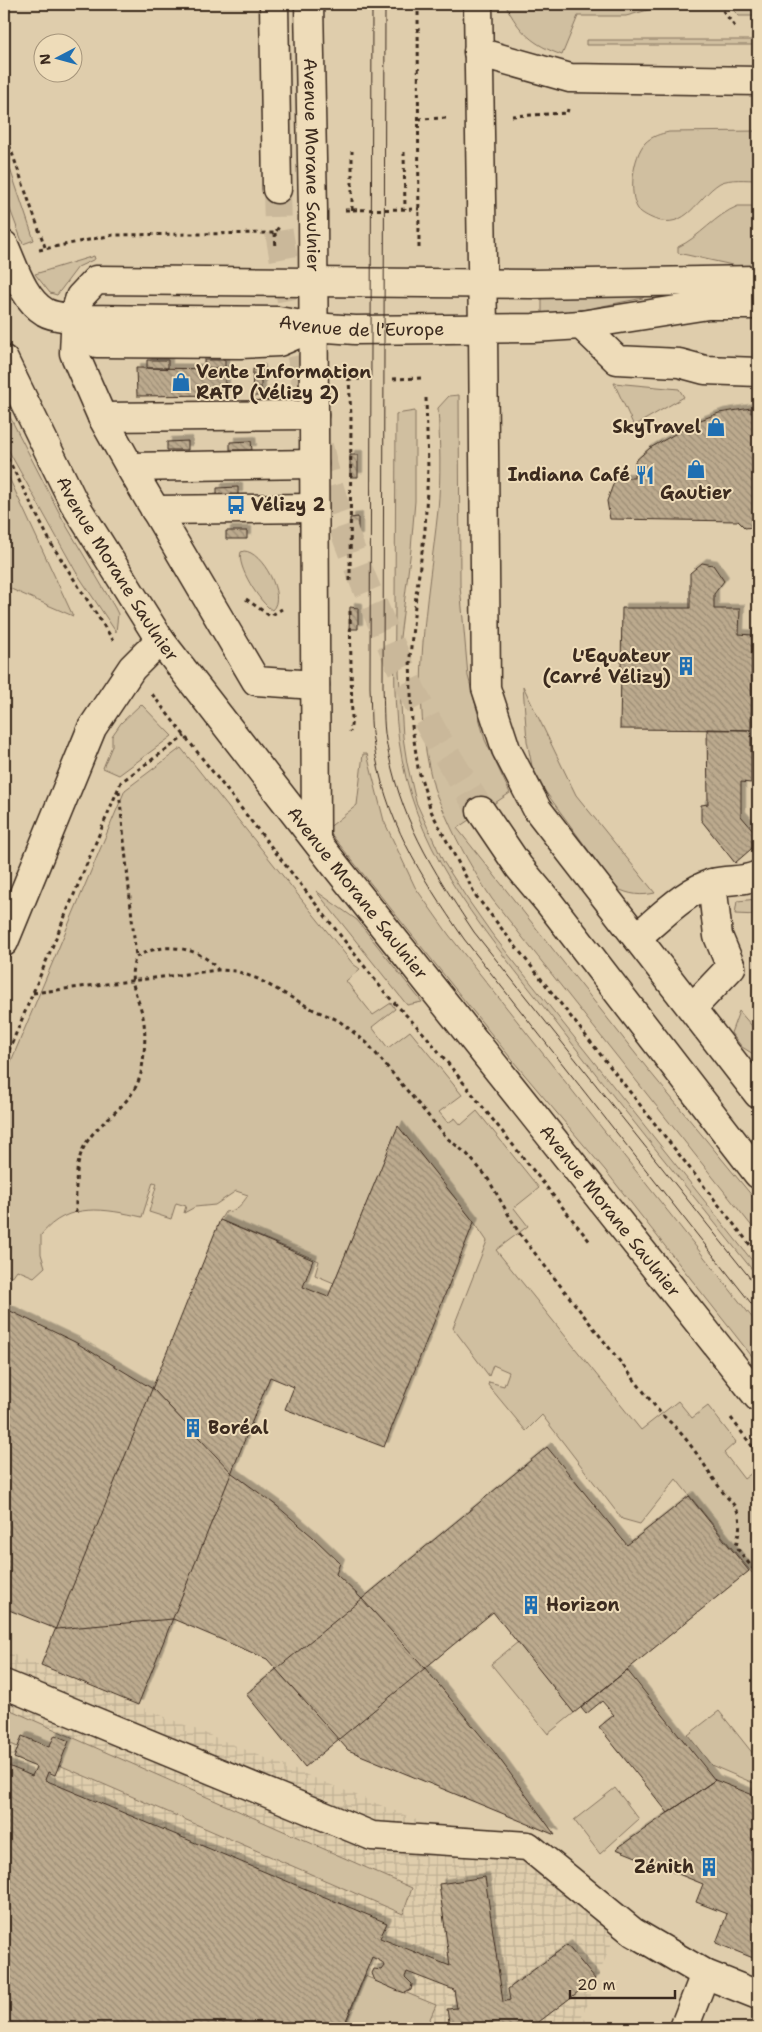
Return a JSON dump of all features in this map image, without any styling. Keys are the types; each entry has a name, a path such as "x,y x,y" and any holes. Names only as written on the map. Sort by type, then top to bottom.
{"main road":[{"name":"Avenue Morane Saulnier","path":"274,4 277,189"},
{"name":"Avenue Morane Saulnier","path":"309,4 314,281 316,840"},
{"path":"478,4 486,688 506,749 537,809 758,1094"},
{"path":"478,52 570,78 758,81"},
{"name":"Avenue de l'Europe","path":"4,245 26,292 34,304 46,314 76,319 278,321 314,327 355,330 483,328 581,325 708,305 758,305"},
{"path":"315,685 256,681 102,417 74,353 76,310 80,297 96,280 482,283 758,280"},
{"path":"581,325 617,360 679,363 705,370 758,372"},
{"name":"Avenue Morane Saulnier","path":"4,361 74,503 160,640 316,840 758,1397"},
{"path":"102,417 314,414"},
{"path":"130,467 314,464"},
{"path":"155,510 314,508"},
{"path":"4,942 92,728 132,668 160,640"},
{"path":"481,811 519,867 550,904 758,1174"},
{"path":"637,937 689,895 712,883 733,881 758,874"},
{"path":"692,1007 731,967 718,936 712,883"},
{"path":"4,1684 372,1836 528,1846 633,1932 705,1974 758,1995"},
{"path":"684,2028 705,1974"}],"path":[{"path":"418,4 419,248"},
{"path":"718,4 736,28"},
{"path":"4,130 45,248 113,235 275,233 289,212 419,209"},
{"path":"352,151 352,210"},
{"path":"404,152 404,209"},
{"path":"349,378 360,378"},
{"path":"393,378 423,378"},
{"path":"4,1053 7,1054 121,782 185,736"},
{"path":"76,1213 78,1170 84,1147 96,1131 128,1100 141,1072 144,1024 132,980 132,967 136,957 119,789"},
{"path":"136,957 155,949 182,948 210,960 218,970"},
{"path":"33,993 218,970 236,971 258,979 314,1010 338,1020 367,1043 447,1138 467,1154 487,1177 519,1233 662,1414 678,1428 738,1510 741,1523 736,1548 755,1571"},
{"path":"4,1280 10,1282"}],"shaded area":[{"path":"4,4 758,4 758,2028 4,2028"},
{"path":"505,4 670,4 626,16 578,16 562,55 543,47 528,36 510,14"},
{"path":"670,4 711,4 712,5"},
{"path":"727,4 758,4 758,16 739,16"},
{"path":"586,40 758,40 758,45 586,45"},
{"path":"758,131 758,180 724,181 712,189 691,211 675,220 654,219 638,209 633,194 633,175 637,157 645,143 650,139 669,132"},
{"path":"4,151 34,240 23,244 4,193"},
{"path":"738,206 758,206 758,266 737,266 678,253 678,247 693,238 722,215"},
{"path":"94,256 95,259 78,267 57,295 50,293 35,274"},
{"path":"542,294 644,295 643,298 572,312 542,314"},
{"path":"614,383 679,389 684,397 634,426"},
{"path":"459,395 460,585 468,676 485,740 510,793 457,828 650,1072 758,1203 758,1234 492,899 473,869 435,792 426,753 422,718 422,649 439,497 438,408 449,396"},
{"path":"4,409 10,417 63,520 115,608 118,614 116,632 76,572 11,455 4,441"},
{"path":"415,411 415,501 400,637 399,672 403,737 416,802 443,861 492,934 758,1268 758,1277 601,1081 481,926 441,864 424,831 411,796 402,759 395,683 396,414"},
{"path":"4,467 73,616 4,586"},
{"path":"244,551 258,558 270,576 276,595 276,604 272,610 261,600 245,575 240,558 241,552"},
{"path":"523,686 576,795 655,893 636,894 616,888 545,791 532,766 527,741"},
{"path":"141,704 172,736 119,775 103,768 112,746 112,736 121,723"},
{"path":"181,748 353,964 360,969 346,981 373,1015 391,1003 395,1009 372,1027 388,1048 410,1031 462,1095 439,1112 448,1123 455,1118 461,1125 477,1111 539,1188 514,1208 528,1226 496,1250 641,1430 678,1401 692,1418 708,1406 736,1442 724,1453 744,1479 757,1469 758,1568 752,1573 676,1479 640,1524 622,1519 542,1415 526,1431 488,1385 489,1382 504,1386 509,1372 493,1365 489,1376 453,1328 487,1241 398,1127 334,1283 315,1275 319,1261 220,1220 225,1212 238,1207 248,1195 236,1191 215,1205 195,1207 184,1213 186,1206 176,1203 171,1219 149,1212 157,1183 153,1182 142,1217 101,1210 75,1212 52,1224 41,1235 41,1254 45,1267 34,1277 17,1270 12,1277 4,1274 4,1078 125,790"},
{"path":"363,754 367,754 384,821 415,887 449,935 758,1325 758,1364 605,1170 513,1061 327,829 357,805"},
{"path":"316,891 357,920 422,1002 407,1005"},
{"path":"758,899 758,915 735,914 737,901"},
{"path":"739,1011 758,1033 758,1057 742,1047 731,1033"},
{"path":"518,1642 574,1713 548,1734 491,1664"},
{"path":"4,1651 627,1906 581,2018 607,2028 4,2028"},
{"path":"4,1707 412,1888 403,1914 4,1741"},
{"path":"719,1711 758,1760 758,1785 711,1765 688,1735"},
{"path":"615,1788 639,1819 600,1854 574,1820"},
{"path":"365,1976 436,2005 426,2028 344,2028"}],"building":[{"path":"147,360 168,360 168,368 147,368"},
{"path":"204,360 225,360 225,368 204,368"},
{"name":"Vente Information RATP (Vélizy 2)","path":"136,368 225,369 225,395 137,396"},
{"path":"253,369 261,369 261,396 252,396"},
{"name":"Gautier","path":"751,408 751,413 758,413 758,532 753,527 745,528 738,521 610,519 607,501 614,482 617,478 634,478 635,461 650,448 698,421 719,413"},
{"path":"188,441 188,450 167,450 167,442"},
{"path":"251,441 252,450 230,450 230,442"},
{"path":"350,455 358,455 358,477 350,477"},
{"path":"238,487 238,496 217,496 217,488"},
{"path":"358,517 358,539 350,539 350,518"},
{"path":"226,531 247,531 247,539 226,539"},
{"name":"L'Equateur (Carré Vélizy)","path":"702,563 713,565 724,581 714,594 714,609 740,609 739,634 752,635 751,730 620,729 622,608 690,608 690,573"},
{"path":"350,607 358,608 358,629 349,629"},
{"path":"707,729 751,730 751,783 741,782 741,816 758,836 758,843 735,863 701,820 701,805 708,804"},
{"name":"Boréal","path":"398,1126 474,1222 384,1447 285,1409 294,1387 270,1377 138,1705 41,1665 220,1220 313,1260 303,1287 328,1297"},
{"path":"4,1308 75,1342 153,1389 232,1473 277,1506 313,1537 340,1563 336,1574 362,1599 425,1668 496,1754 555,1835 348,1750 267,1659 173,1619 56,1629 4,1608"},
{"name":"Horizon","path":"547,1447 627,1545 689,1496 749,1571 574,1713 493,1612 305,1767 246,1694"},
{"path":"627,1670 715,1780 668,1813 599,1727 614,1715 602,1701 586,1714 581,1708"},
{"path":"55,1735 69,1741 55,1775 48,1772 45,1780 387,1923 380,1938 450,1966 439,1884 485,1877 503,2002 510,2000 508,1989 567,1945 595,1979 531,2028 450,2028 447,2009 457,2008 454,1990 407,1972 405,1977 412,1984 411,1990 405,1993 396,1990 375,1981 372,1973 374,1969 381,1970 384,1966 382,1962 372,1957 343,2028 4,2028 4,1764 32,1776 36,1767 14,1758 22,1736 49,1747"},
{"name":"Zénith","path":"715,1780 758,1797 758,1960 716,1943 727,1914 696,1902 703,1884 616,1849"}],"tunnel":[{"path":"277,189 278,227 308,397"},
{"path":"319,446 344,532 399,662 428,722 481,811"}],"tram line":[{"path":"372,4 370,687 372,734 386,796 406,845 432,891 464,939 758,1312"},
{"path":"385,4 383,686 386,740 399,794 419,841 444,886 474,932 758,1288"}],"place":[{"name":"Vente Information RATP (Vélizy 2)","path":"181,382"},
{"name":"SkyTravel","path":"716,427"},
{"name":"Gautier","path":"696,469"},
{"name":"Indiana Café","path":"645,475"},
{"name":"Vélizy 2","path":"236,505"},
{"name":"L'Equateur (Carré Vélizy)","path":"686,666"},
{"name":"Boréal","path":"193,1428"},
{"name":"Horizon","path":"531,1605"},
{"name":"Zénith","path":"709,1867"}]}
